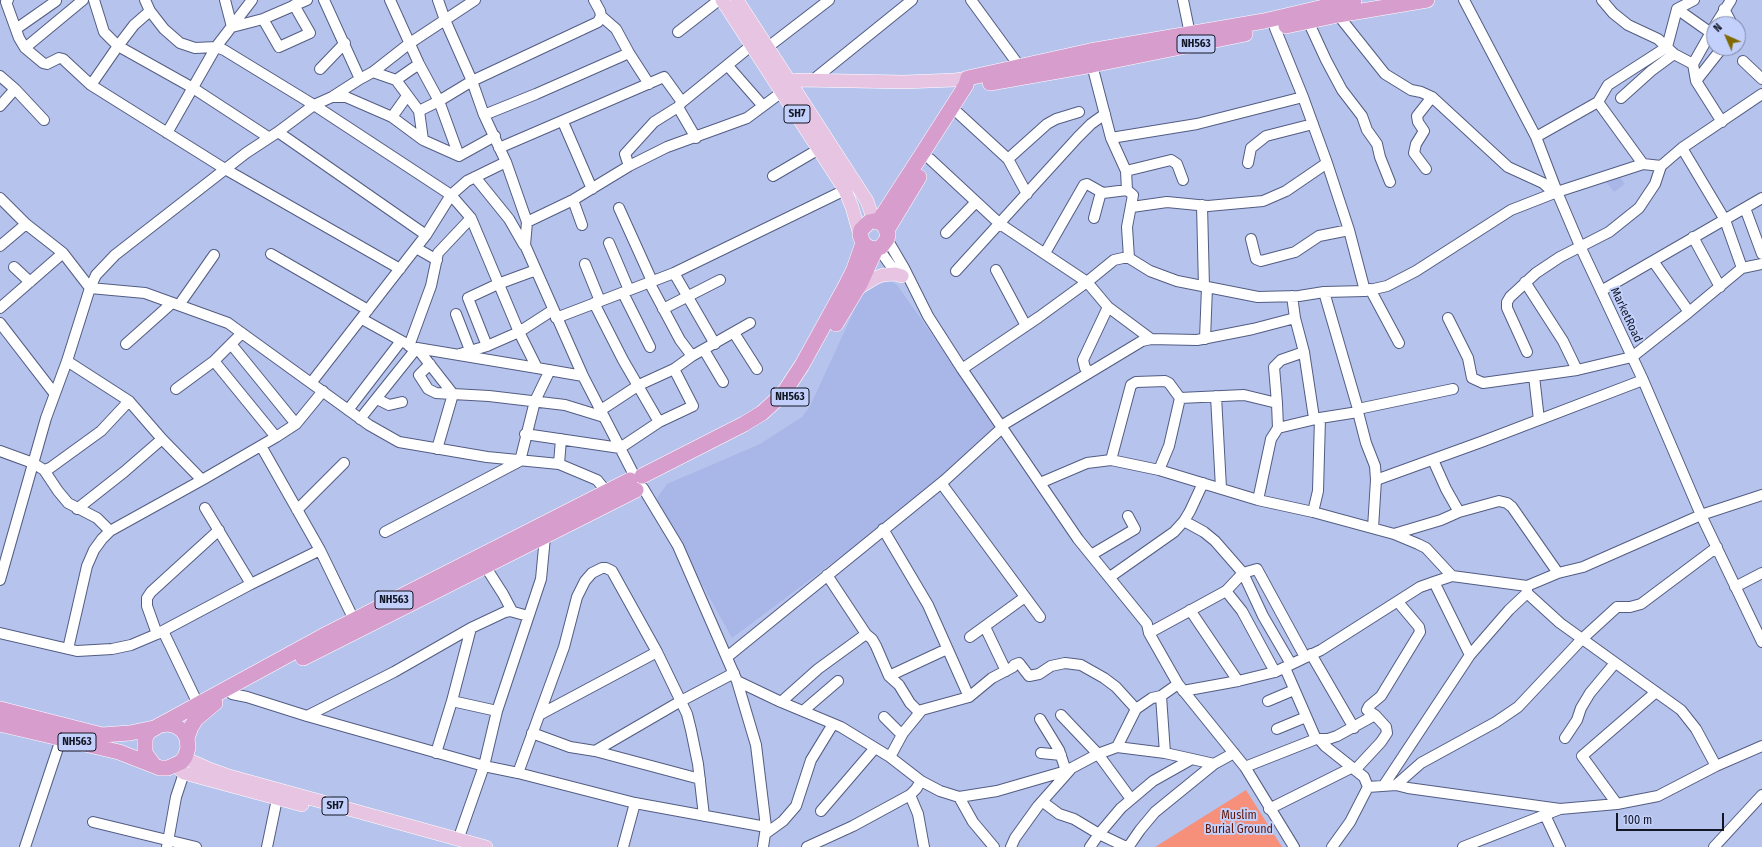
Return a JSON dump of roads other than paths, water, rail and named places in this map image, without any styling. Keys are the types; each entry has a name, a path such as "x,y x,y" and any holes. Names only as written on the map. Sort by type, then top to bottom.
{"highway":[{"name":"NH563","path":"973,81 1092,66 1191,39 1354,0"},
{"name":"NH563","path":"157,726 356,625 545,537 762,413 785,391 802,365 854,269 875,236 909,176 973,81 1020,67 1090,51 1275,28 1308,21 1334,6 1427,0"},
{"name":"NH563","path":"187,738 191,727 202,713 218,701 356,625 606,491 638,483 743,435 762,424 783,406 796,391 808,373 857,289 875,236 930,159 958,113 973,81"},
{"name":"NH563","path":"0,709 102,735 130,733 168,724 176,726 183,731 187,738 188,748 182,765 160,768 119,752 0,724"},
{"path":"153,764 145,753 144,746 145,739 157,726"}],"main road":[{"name":"SH7","path":"720,0 752,45 786,86 867,201 875,236"},
{"name":"SH7","path":"737,0 768,47 786,86 819,149 845,190 852,207 875,236"},
{"path":"786,86 813,80 904,82 955,80 973,81"},
{"path":"786,86 883,90 940,88 973,81"},
{"path":"857,289 883,275 894,274 906,280"},
{"name":"SH7","path":"182,765 191,761 230,776 455,844"},
{"name":"SH7","path":"182,765 278,799 455,844 486,847"}],"street":[{"path":"16,29 55,0 65,15"},
{"path":"25,48 83,0"},
{"path":"94,0 104,32 118,46 193,88 268,137"},
{"path":"145,0 150,11 164,29 180,44 195,48 216,47 224,50 314,105 451,195 471,218 519,332 537,368"},
{"path":"225,0 232,27"},
{"path":"167,133 216,47 252,0"},
{"path":"232,27 238,27 263,19 307,0"},
{"path":"324,0 345,43 360,79"},
{"path":"390,0 419,64 439,101 460,156"},
{"path":"438,0 445,20 472,81 484,115 506,162 527,222 524,245"},
{"path":"0,580 54,393 67,362 90,288 96,275 115,255 268,137 278,132 314,105 332,97 373,72 410,42 475,0"},
{"path":"594,0 601,16 616,29 649,84"},
{"path":"678,32 720,0"},
{"path":"768,47 829,0"},
{"path":"813,80 912,0"},
{"path":"971,0 1020,67"},
{"path":"1183,0 1191,39"},
{"name":"MarketRoad","path":"1464,0 1536,138 1555,193 1643,380 1701,515 1762,642"},
{"path":"1602,0 1613,13 1628,25 1658,40 1670,51 1692,64"},
{"path":"1677,9 1694,0"},
{"path":"1720,16 1724,8 1731,0"},
{"path":"3,5 25,48 43,63 47,64 59,58 63,59 91,85 167,133 225,169 400,269"},
{"path":"263,19 279,47 310,33 294,5"},
{"path":"1334,6 1385,74 1411,90 1421,92 1432,97 1508,167 1543,183 1555,193"},
{"path":"1724,8 1728,16"},
{"path":"1621,98 1651,71 1670,51 1677,9"},
{"path":"1677,9 1706,24"},
{"path":"91,85 134,25 150,11"},
{"path":"419,111 472,81 598,22 601,16"},
{"path":"1308,21 1336,78 1362,116 1367,130 1377,144 1380,157 1390,182"},
{"path":"1275,28 1303,97 1327,163 1368,290 1399,343"},
{"path":"1706,41 1692,64 1696,81 1722,122"},
{"path":"320,69 345,43"},
{"path":"629,166 625,154 654,122 680,105 752,45"},
{"path":"1536,138 1598,102 1600,96 1608,86 1670,51"},
{"path":"484,115 630,53"},
{"path":"1696,81 1716,56"},
{"path":"1743,61 1762,79"},
{"path":"396,80 419,64"},
{"path":"728,66 763,106"},
{"path":"1092,66 1106,114 1111,138 1126,171 1127,190"},
{"path":"373,72 396,80 419,111 423,140"},
{"path":"0,76 15,89 44,120"},
{"path":"499,148 563,122 664,77 696,138"},
{"path":"527,222 573,200 629,166 667,147 696,138 747,118 786,86"},
{"path":"0,106 15,89"},
{"path":"1527,352 1507,308 1507,302 1510,297 1525,282 1560,257 1609,232 1639,208 1655,184 1661,166 1682,148 1762,94"},
{"path":"392,117 407,96"},
{"path":"332,97 346,97 392,117 423,140 460,156"},
{"path":"1111,138 1190,125 1303,97"},
{"path":"1426,169 1414,153 1416,144 1424,131 1418,122 1417,116 1432,97"},
{"path":"1598,102 1642,164"},
{"path":"1008,159 1047,124 1056,119 1079,112"},
{"path":"958,113 1008,159 1027,194"},
{"path":"956,271 1078,137 1091,124 1106,114"},
{"path":"563,122 592,189"},
{"path":"1248,163 1251,148 1266,136 1313,124"},
{"path":"278,132 426,235"},
{"path":"460,156 495,136"},
{"path":"1682,148 1725,220 1742,268"},
{"path":"773,176 819,149"},
{"path":"930,159 1000,224 1087,282 1108,307 1150,339"},
{"path":"1126,171 1171,160 1177,164 1183,180"},
{"path":"312,383 426,235 451,195 467,181 506,162"},
{"path":"1132,207 1167,202 1208,206 1263,201 1286,191 1327,163"},
{"path":"962,369 1026,326 1087,282 1114,260 1129,258 1150,271 1177,281 1258,297 1368,290 1388,286 1416,271 1511,210 1555,193 1642,164 1661,166"},
{"path":"476,177 509,219 524,245 583,376 602,414 638,483 678,546 727,657 735,676 756,745 765,831 763,847"},
{"path":"1045,253 1082,186 1088,184 1101,192 1127,190 1133,195 1132,207 1127,226 1129,258"},
{"path":"458,355 470,350 487,346 555,314 597,302 674,273 845,190"},
{"path":"1094,218 1101,192"},
{"path":"1601,291 1762,198"},
{"path":"573,200 582,225"},
{"path":"1,201 26,224 63,253 90,288 145,293 228,322 368,426 399,442 520,461 559,464 597,480 606,491"},
{"path":"946,233 976,202"},
{"path":"1202,205 1205,339"},
{"path":"619,208 663,309 680,340 692,356"},
{"path":"1746,208 1762,254"},
{"path":"360,419 377,398 411,346 432,286 438,253 471,218"},
{"path":"0,246 26,224"},
{"path":"1251,239 1256,259 1261,261 1295,252 1319,236 1349,230"},
{"path":"875,236 904,268 906,280 962,369 1091,555 1147,624 1149,633 1181,688 1245,767 1269,809 1294,847"},
{"path":"1693,237 1720,287"},
{"path":"609,243 626,291 650,347"},
{"path":"416,248 437,260"},
{"path":"0,308 63,253"},
{"path":"271,254 368,310"},
{"path":"126,344 176,304 214,255"},
{"path":"1653,261 1689,312"},
{"path":"585,264 597,302 623,360 659,422"},
{"path":"1448,318 1468,358 1472,378 1477,381 1483,383 1577,370 1632,356 1689,312 1742,268 1762,264"},
{"path":"14,267 30,282"},
{"path":"487,346 468,298 498,284 536,270"},
{"path":"996,270 1026,326"},
{"path":"674,273 715,344"},
{"path":"663,309 720,280"},
{"path":"1525,282 1563,341 1577,370"},
{"path":"1324,292 1366,443 1375,466 1376,480 1373,528"},
{"path":"1292,296 1295,318 1304,352 1317,418 1318,491 1313,512"},
{"path":"1090,372 1085,368 1083,360 1108,307"},
{"path":"456,314 470,350"},
{"path":"727,657 941,482 1002,427 1142,340 1205,339 1295,318"},
{"path":"362,319 411,346 430,364 453,394"},
{"path":"0,323 54,393"},
{"path":"602,414 638,385 674,369 692,356 750,323"},
{"path":"176,389 214,360 242,333"},
{"path":"734,333 757,369"},
{"path":"231,344 296,424"},
{"path":"411,346 583,376"},
{"path":"348,410 411,346"},
{"path":"704,350 723,382"},
{"path":"1258,500 1271,439 1278,428 1274,367 1281,360 1304,352"},
{"path":"214,360 276,437"},
{"path":"67,362 129,401 162,439 202,480"},
{"path":"430,364 419,375 428,389 436,393 489,396 535,401 565,405 602,414"},
{"path":"525,434 620,448 659,422 693,406 674,369"},
{"path":"520,461 525,434 535,401 550,370"},
{"path":"1534,376 1539,420"},
{"path":"1376,480 1433,460 1643,380"},
{"path":"1111,460 1132,385 1136,382 1165,381 1180,398"},
{"path":"1278,428 1317,418 1453,389"},
{"path":"68,649 88,566 94,550 110,531 202,480 296,424 323,392"},
{"path":"437,449 453,394"},
{"path":"1180,398 1244,395 1277,402"},
{"path":"1216,396 1221,488"},
{"path":"377,398 389,404 402,402"},
{"path":"1159,470 1169,446 1180,398"},
{"path":"44,470 60,462 101,432 129,401"},
{"path":"77,509 124,472 162,439"},
{"path":"559,464 561,439"},
{"path":"261,446 320,550 356,625"},
{"path":"0,451 33,463 44,470 68,503 96,518 110,531"},
{"path":"1040,483 1087,463 1111,460 1159,470 1258,500 1313,512 1394,534 1426,548 1452,576"},
{"path":"1433,460 1446,489 1459,512"},
{"path":"386,532 520,461"},
{"path":"297,510 344,463"},
{"path":"941,482 1040,618"},
{"path":"1110,577 1174,532 1184,521 1203,483"},
{"path":"1384,784 1470,655 1527,589 1558,573 1583,567 1701,515 1762,495"},
{"path":"1394,534 1441,520 1459,512 1500,502 1507,503 1512,507 1558,573"},
{"path":"205,508 251,584"},
{"path":"1091,555 1135,529 1128,516"},
{"path":"1184,521 1204,532 1215,541 1243,573 1263,616 1306,718 1317,739 1364,777 1368,787 1350,822 1332,847"},
{"path":"883,529 928,605 969,697"},
{"path":"198,704 146,606 147,598 150,592 219,530"},
{"path":"455,844 484,766 497,710 541,579 545,537"},
{"path":"1396,785 1421,763 1496,722 1518,707 1582,639 1617,607 1630,607 1640,604 1717,547"},
{"path":"0,633 77,651 112,649 131,645 160,633 251,584 320,550"},
{"path":"485,566 512,611"},
{"path":"518,773 564,647 577,597 585,581 592,572 602,568 612,572 656,652 680,701 692,730 704,816"},
{"path":"1149,633 1226,591 1243,573 1257,569 1308,656 1354,728"},
{"path":"1735,587 1762,573"},
{"path":"826,575 866,634 872,639 889,676 899,685 914,707 918,711 921,711"},
{"path":"1117,747 1136,709 1152,698 1181,688 1238,681 1284,668 1321,650 1420,587 1452,576 1527,589 1560,623 1680,710 1691,723 1716,766"},
{"path":"1434,582 1470,655"},
{"path":"1226,591 1284,668"},
{"path":"970,637 1025,597"},
{"path":"1269,809 1353,769 1381,742 1387,733 1386,727 1375,714 1367,710 1369,706 1381,696 1420,632 1419,626 1398,602"},
{"path":"1190,610 1238,681"},
{"path":"307,716 394,672 471,628 505,612 512,611 528,616"},
{"path":"985,627 1006,671"},
{"path":"436,753 452,701 471,628"},
{"path":"781,702 818,669 866,634"},
{"path":"889,676 947,649"},
{"path":"539,715 656,652"},
{"path":"890,757 902,735 921,711 969,697 992,678 1019,663 1029,676 1032,676 1051,666 1065,662 1081,665 1104,678 1116,687 1136,709"},
{"path":"1565,738 1577,720 1581,708 1590,693 1615,663"},
{"path":"735,676 781,702 841,727 890,757 921,781 940,791 959,797 997,791 1068,770 1098,754 1117,747 1165,753 1214,764"},
{"path":"595,751 680,701 735,676"},
{"path":"803,711 838,681"},
{"path":"1268,701 1294,690"},
{"path":"1617,804 1582,756 1656,692"},
{"path":"232,694 247,696 307,716 484,766 518,773 635,803 704,816 765,831 783,821 796,806 811,760 833,724"},
{"path":"1161,696 1165,753"},
{"path":"452,701 497,710"},
{"path":"1245,767 1317,739 1328,739 1354,728 1375,714"},
{"path":"1060,715 1098,754 1132,799"},
{"path":"884,717 902,735"},
{"path":"1277,729 1306,718"},
{"path":"1040,719 1054,740 1068,770"},
{"path":"532,733 570,747 595,751 700,779"},
{"path":"25,847 61,739"},
{"path":"1368,787 1384,784 1396,785 1408,788 1560,809 1617,804 1658,796 1716,766 1762,746"},
{"path":"821,811 875,748"},
{"path":"1041,753 1061,755"},
{"path":"1043,802 1059,814 1074,819 1099,834 1124,846 1129,846 1155,812 1214,764 1234,753"},
{"path":"1090,847 1099,834 1132,799 1153,781 1192,759"},
{"path":"167,844 182,765"},
{"path":"1010,847 1015,838 1068,770"},
{"path":"807,847 825,844 853,826 910,795 921,781"},
{"path":"910,795 918,814 924,847"},
{"path":"1714,847 1762,795"},
{"path":"959,797 973,822 994,847"},
{"path":"267,847 278,799"},
{"path":"623,847 635,803"},
{"path":"1463,847 1560,809"},
{"path":"1545,815 1560,847"},
{"path":"93,822 167,844 196,847"}],"park label":[{"name":"Muslim Burial Ground","path":"1239,823"}]}
